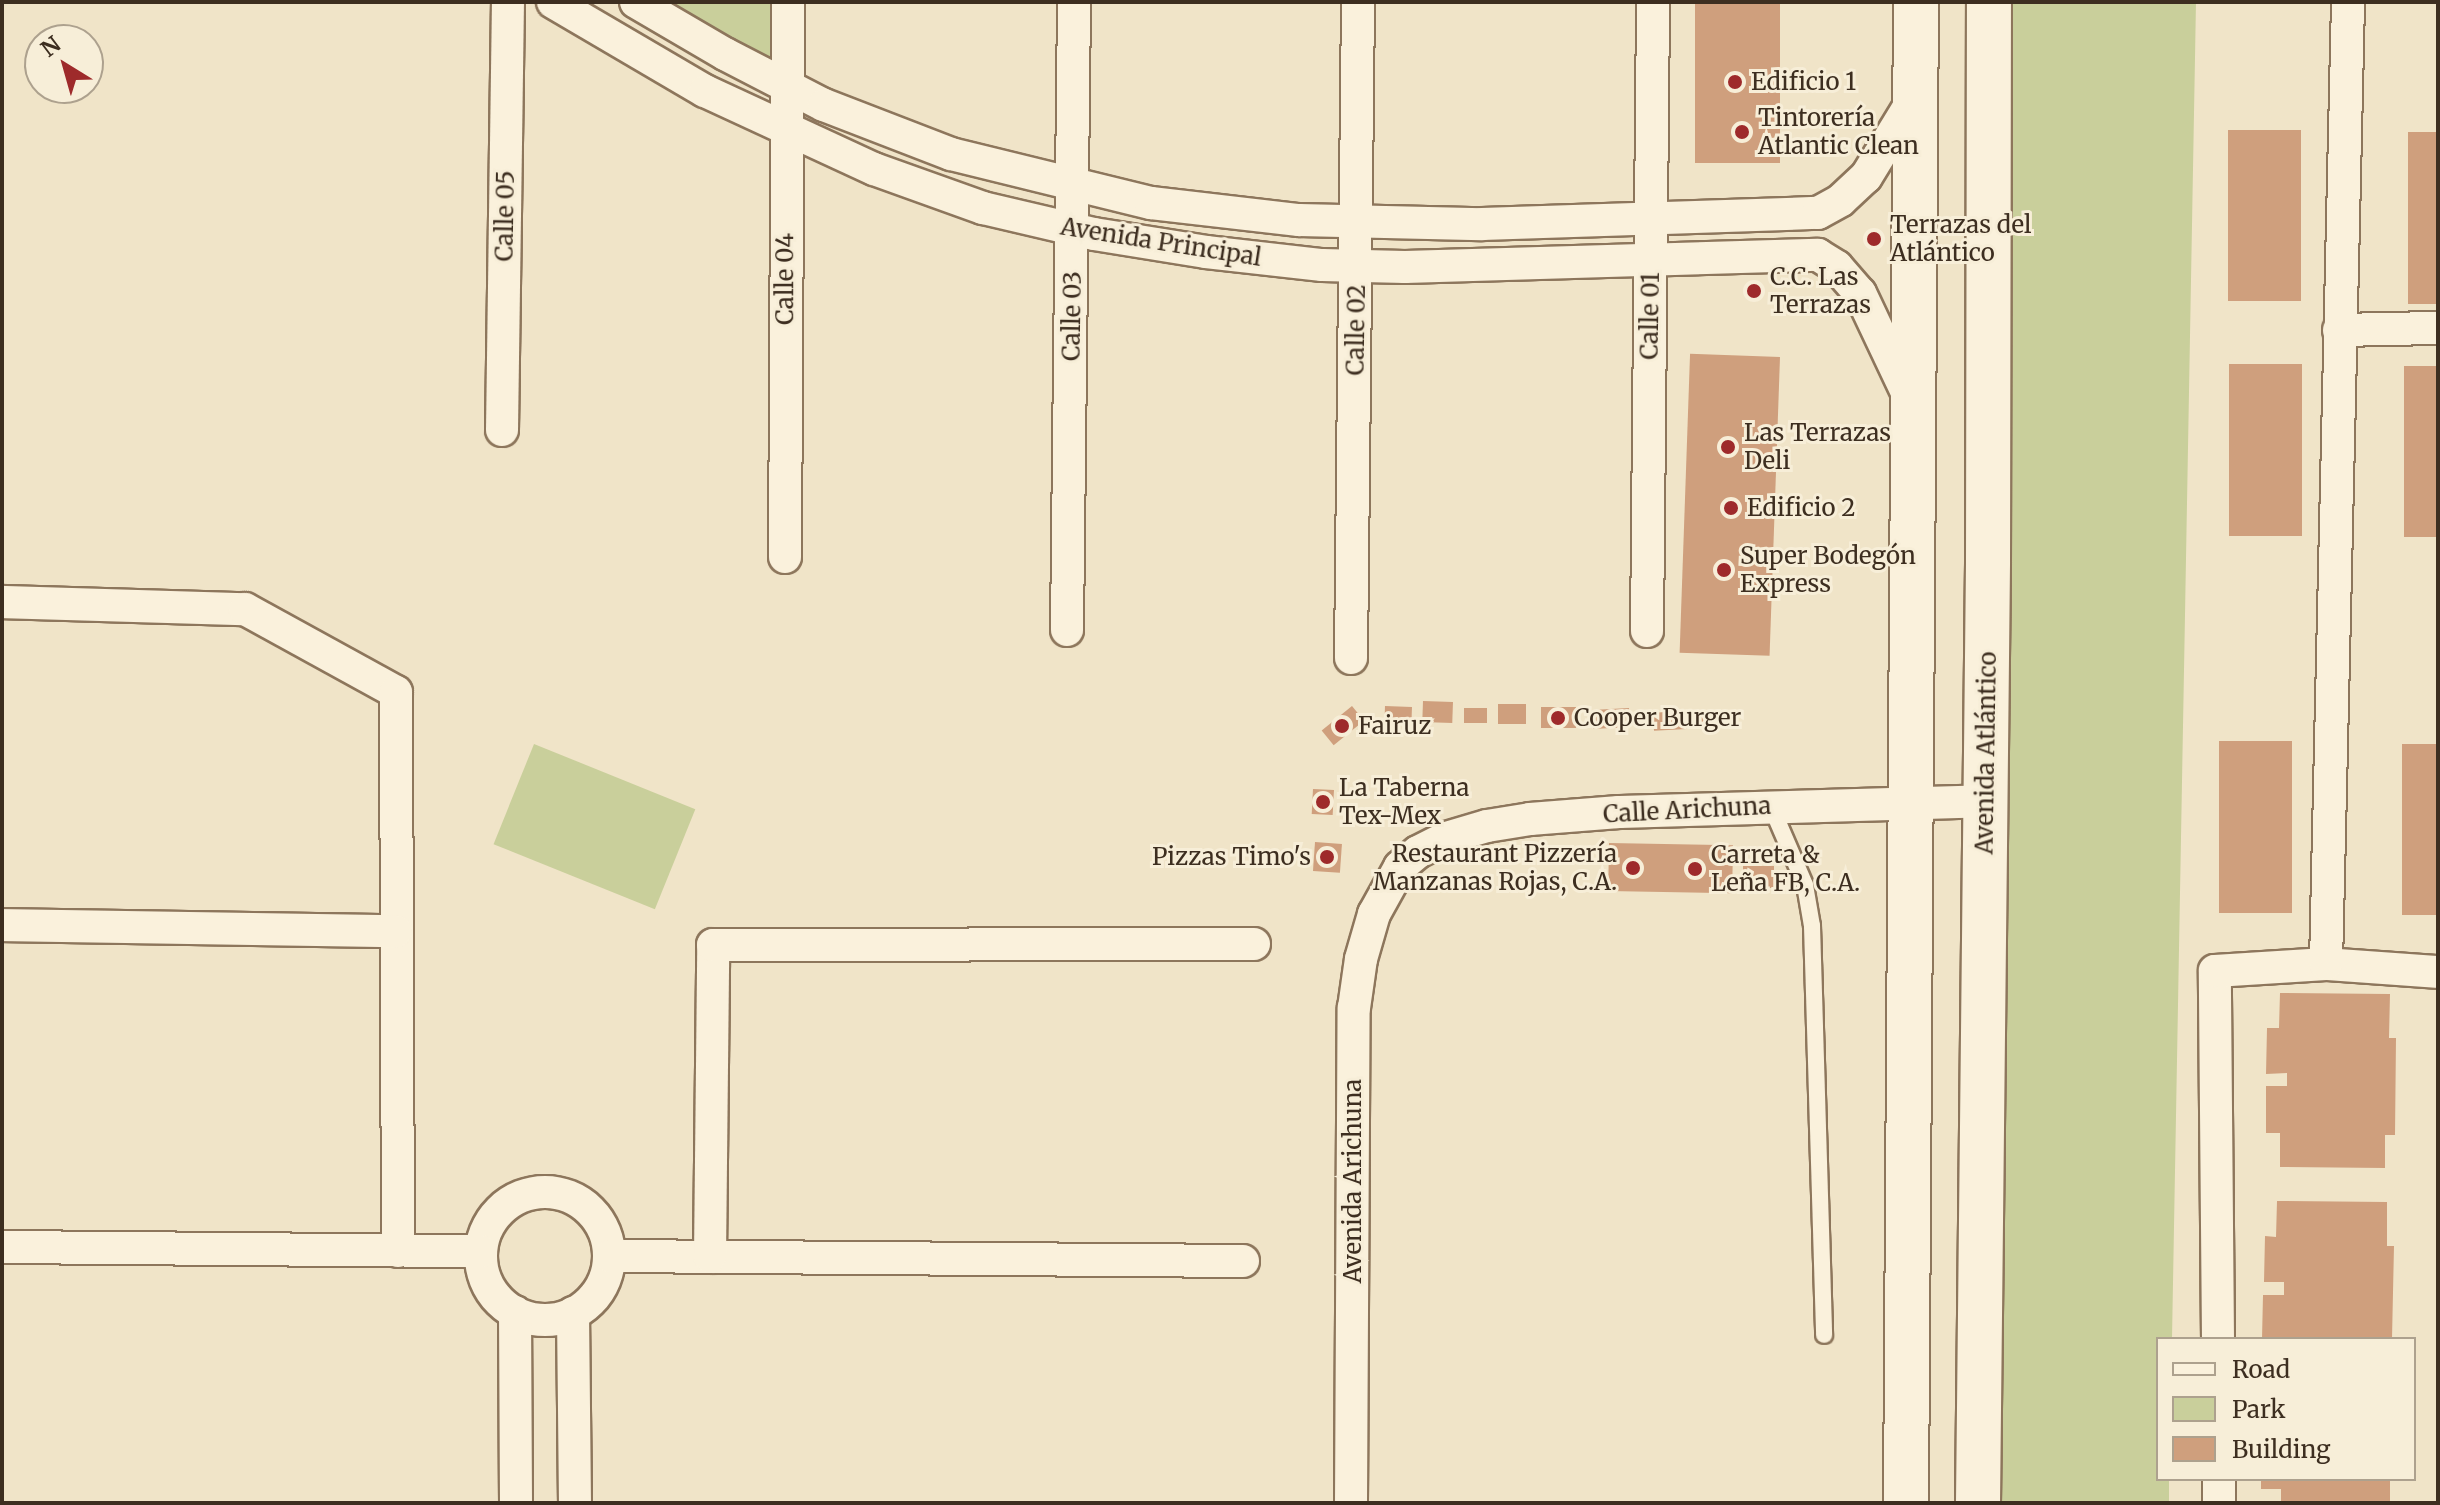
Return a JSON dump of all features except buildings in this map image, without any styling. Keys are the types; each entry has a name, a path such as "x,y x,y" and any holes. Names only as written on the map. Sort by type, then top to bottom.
{"main road":[{"path":"1906,1503 1916,2"},
{"name":"Avenida Atlántico","path":"1978,1503 1989,2"}],"street":[{"name":"Calle 05","path":"502,430 508,2"},
{"name":"Avenida Principal","path":"553,2 662,68 785,130 930,190 983,208 1073,229 1206,252 1357,266 1818,255 1837,267 1860,293 1911,401"},
{"name":"Avenida Principal","path":"636,2 824,105 941,150 1073,186 1151,203 1224,213 1357,223 1454,225 1818,213 1841,200 1866,177 1915,97"},
{"name":"Calle 04","path":"785,557 788,2"},
{"name":"Calle 03","path":"1067,630 1074,2"},
{"name":"Calle 02","path":"1351,658 1358,2"},
{"name":"Calle 01","path":"1647,631 1653,2"},
{"path":"2326,964 2348,2"},
{"path":"2339,330 2438,328"},
{"path":"2,602 245,609 396,692 398,1251"},
{"name":"Calle Arichuna","path":"1400,867 1418,852 1446,838 1487,826 1619,812 1985,801"},
{"name":"Avenida Arichuna","path":"1351,1503 1354,1008 1361,959 1374,914 1400,867"},
{"path":"2,925 396,931"},
{"path":"710,1257 713,945 1254,944"},
{"path":"2218,1337 2215,971 2326,964 2438,972"},
{"path":"537,1193 558,1193 578,1200 594,1214 605,1231 610,1256 598,1291 584,1307 545,1320 515,1312 491,1290 481,1251 487,1230 500,1212 517,1199 537,1193"},
{"path":"2,1247 481,1251"},
{"path":"610,1256 1243,1261"},
{"path":"515,1312 516,1503"},
{"path":"573,1313 575,1503"},
{"path":"2219,1481 2219,1503"}],"lane":[{"path":"1771,806 1805,885 1812,926 1824,1335"}],"green space":[{"path":"636,2 788,2 786,85"},
{"path":"1989,2 2196,2 2172,1337 2156,1337 2156,1481 2169,1481 2169,1503 1978,1503"},
{"path":"534,744 695,809 655,909 494,844"}],"place":[{"name":"Edificio 1","path":"1735,82"},
{"name":"Tintorería Atlantic Clean","path":"1742,132"},
{"name":"Terrazas del Atlántico","path":"1874,239"},
{"name":"C.C. Las Terrazas","path":"1754,291"},
{"name":"Las Terrazas Deli","path":"1728,447"},
{"name":"Edificio 2","path":"1731,508"},
{"name":"Super Bodegón Express","path":"1724,570"},
{"name":"Cooper Burger","path":"1558,718"},
{"name":"Fairuz","path":"1342,726"},
{"name":"La Taberna Tex-Mex","path":"1323,802"},
{"name":"Pizzas Timo's","path":"1327,857"},
{"name":"Restaurant Pizzería Manzanas Rojas, C.A.","path":"1633,868"},
{"name":"Carreta & Leña FB, C.A.","path":"1695,869"}]}
